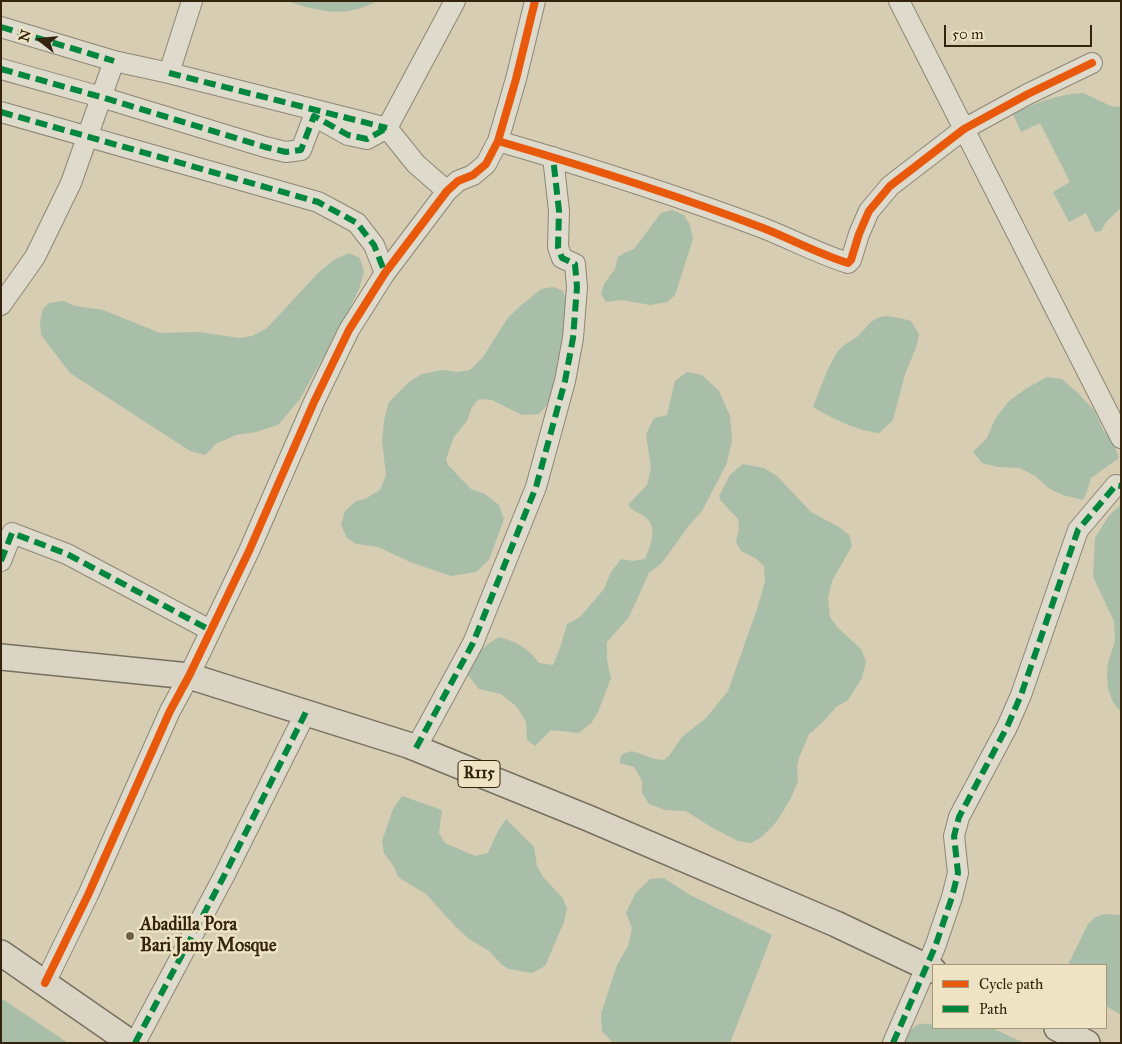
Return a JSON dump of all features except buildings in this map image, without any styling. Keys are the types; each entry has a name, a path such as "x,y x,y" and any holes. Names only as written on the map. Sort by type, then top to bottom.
{"main road":[{"name":"R115","path":"1,657 189,676 416,748 588,818 827,920 930,968"},
{"path":"1,953 130,1043"},
{"path":"1059,1029 1086,1043"}],"street":[{"path":"170,73 192,1"},
{"path":"1,69 265,147 286,152 301,150 314,116 348,135 367,139 387,128 454,1"},
{"path":"44,983 88,895 170,712 249,551 314,402 349,330 385,273 447,191 458,181 473,175 486,164 498,141 516,79 535,1"},
{"path":"899,1 1121,438"},
{"path":"1,27 114,61 170,73 387,128 416,164 447,191"},
{"path":"1,305 35,257 71,184 114,61"},
{"path":"498,141 632,183 764,229 848,263 851,260 869,211 890,186 964,129 1028,94 1092,63"},
{"path":"1,112 318,202 357,223 374,245 385,273"},
{"path":"416,748 473,644 536,487 565,381 573,338 577,287 575,264 562,258 558,247 559,211 552,157"},
{"path":"893,1043 930,968 952,897 958,873 954,836 959,817 1007,727 1021,695 1078,530 1116,485 1121,486"},
{"path":"1,561 12,533 67,554 210,630"},
{"path":"135,1043 224,876 306,712"}],"shaded area":[{"path":"286,1 377,1 354,10 332,12"},
{"path":"1083,93 1111,106 1121,107 1121,208 1107,221 1101,231 1095,232 1086,213 1069,222 1053,192 1070,182 1040,123 1021,132 1013,114 1047,100"},
{"path":"672,210 684,215 690,225 693,239 675,295 667,302 650,305 621,300 606,302 601,294 604,284 615,269 618,257 634,249 661,213"},
{"path":"349,253 360,258 364,272 359,289 300,399 278,425 256,432 236,435 216,444 205,455 190,451 70,373 41,335 40,322 43,309 49,303 64,301 75,306 103,310 160,333 199,332 239,338 252,336 267,328 318,273 335,259"},
{"path":"553,287 563,291 568,308 566,335 552,399 539,414 522,415 492,400 479,399 472,407 467,421 454,437 446,459 448,465 471,489 485,494 499,505 504,519 489,560 476,572 451,576 410,562 378,547 356,544 347,538 341,525 345,511 356,501 365,499 380,490 386,475 382,441 384,420 389,402 409,382 422,374 443,370 457,372 470,370 483,357 507,319 518,308 541,289"},
{"path":"886,316 911,321 919,334 916,348 905,374 893,420 879,433 862,430 813,407 828,370 839,350 858,336 873,321"},
{"path":"687,372 702,375 719,391 730,416 732,441 726,465 702,511 687,528 662,563 649,573 629,617 607,642 607,660 611,678 598,712 592,722 579,733 551,730 535,746 527,740 526,722 517,707 501,694 479,689 467,674 480,652 499,637 522,646 539,663 553,665 567,624 580,617 604,589 611,572 621,559 633,561 645,559 652,537 652,526 645,517 628,505 647,485 651,468 646,434 654,418 667,415 675,381"},
{"path":"1047,377 1062,379 1094,410 1103,430 1114,443 1119,458 1091,478 1083,500 1063,495 1050,489 1035,476 1020,468 998,467 982,463 973,452 987,438 995,419 1009,401"},
{"path":"743,464 764,468 777,476 811,512 839,527 849,535 852,546 832,581 828,598 830,617 838,628 861,649 866,661 862,678 848,700 836,707 809,734 799,758 797,767 798,781 791,798 777,821 760,838 751,843 738,841 686,811 665,810 649,804 642,793 642,781 634,767 619,763 622,754 632,751 664,760 682,737 706,718 728,691 765,582 764,566 755,558 741,551 736,542 739,528 738,519 721,501 719,496 730,475"},
{"path":"1121,504 1121,712 1113,702 1108,689 1108,663 1115,641 1114,621 1093,577 1095,538 1108,517"},
{"path":"402,796 442,810 439,833 445,843 475,856 488,853 506,819 534,847 537,866 543,877 562,897 567,908 564,922 545,966 532,973 509,969 502,965 489,951 469,939 455,926 426,894 398,877 394,867 384,853 382,841 393,809"},
{"path":"664,878 690,895 772,935 730,1043 613,1043 602,1031 601,1014 617,965 628,946 632,928 626,913 635,894 650,879"},
{"path":"1104,914 1121,915 1121,1015 1107,1007 1107,964 1068,964 1088,924 1094,918"},
{"path":"1,998 68,1043 1,1043"},
{"path":"932,1023 932,1029 994,1029 1024,1043 903,1043 914,1027 920,1024"}],"marked path":[{"path":"1,27 114,61"},
{"path":"1,69 286,152 301,150 314,116 348,135 367,139 387,128"},
{"path":"169,73 387,128"},
{"path":"1,112 318,202 357,223 374,245 385,273"},
{"path":"416,748 473,643 536,487 565,381 573,338 577,287 575,264 562,258 558,247 559,211 553,157"},
{"path":"893,1043 935,947 952,897 958,873 954,836 959,817 1007,727 1021,695 1078,530 1116,485 1121,486"},
{"path":"1,561 12,533 67,554 210,630"},
{"path":"135,1043 224,876 306,712"}],"cycle path":[{"path":"45,983 88,895 170,711 189,676 249,551 314,402 349,330 385,273 447,191 458,181 473,175 486,164 498,141 516,79 535,1"},
{"path":"498,141 598,171 697,204 763,228 848,263 851,260 869,211 890,186 964,129 1028,94 1092,63"}],"place":[{"name":"Abadilla Pora Bari Jamy Mosque","path":"130,936"}]}
